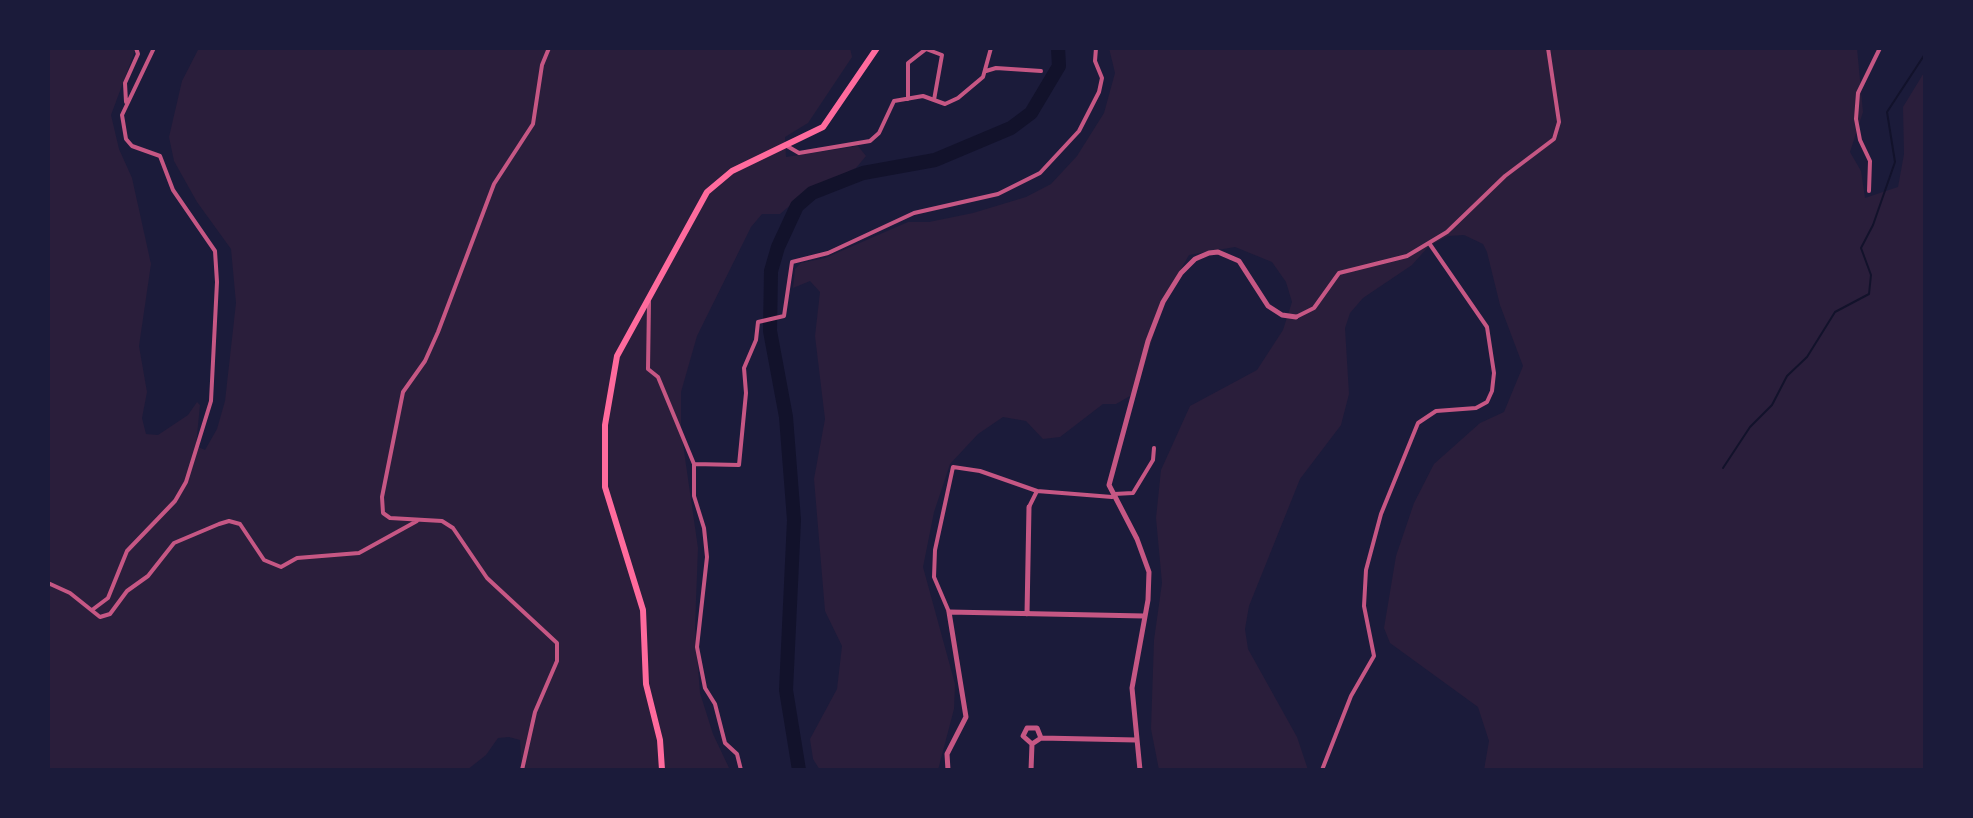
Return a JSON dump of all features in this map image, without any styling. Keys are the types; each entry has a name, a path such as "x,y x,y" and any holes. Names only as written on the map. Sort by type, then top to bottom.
{"main road":[{"path":"662,770 660,740 646,684 643,610 612,517 603,455 612,373 622,342 648,294 696,207 715,183 732,171 823,127 877,48"}],"street":[{"path":"126,102 125,83 138,54 136,48"},
{"path":"92,610 108,598 127,551 175,501 186,482 211,401 217,282 215,251 173,190 160,156 132,146 126,139 122,115 154,48"},
{"path":"522,770 535,712 559,648 487,578 453,528 442,521 390,518 382,509 396,413 403,392 425,361 438,332 494,184 533,124 542,65 549,48"},
{"path":"787,146 802,153 870,141 879,133 892,103 923,96 942,104 951,102 981,80 991,48"},
{"path":"694,464 739,465 746,393 744,368 758,322 782,318 792,262 828,253 914,213 998,194 1040,173 1079,131 1099,92 1102,78 1095,61 1096,48"},
{"path":"1140,770 1133,671 1150,583 1146,558 1111,495 1111,468 1148,341 1163,302 1187,266 1209,253 1230,256 1245,269 1268,306 1282,315 1296,317 1314,308 1339,273 1397,259 1454,227 1505,176 1554,139 1559,122 1548,48"},
{"path":"1869,191 1870,161 1860,140 1856,119 1858,93 1880,48"},
{"path":"908,99 908,63 927,49 942,55 934,100"},
{"path":"986,71 996,68 1041,71"},
{"path":"1322,770 1351,696 1374,656 1364,606 1366,570 1381,514 1418,423 1436,411 1476,408 1487,402 1492,391 1494,373 1487,327 1429,243"},
{"path":"648,294 648,369 658,377 694,464 694,496 704,528 707,557 697,647 705,688 715,704 725,743 737,754 741,770"},
{"path":"948,770 947,754 966,717 949,612 934,577 935,550 953,467 980,471 1037,491 1111,495 1133,493 1153,460 1154,448"},
{"path":"1027,614 1029,507 1037,491"},
{"path":"48,583 100,617 110,614 127,591 148,576 174,543 229,521 240,524 264,560 281,567 297,558 359,553 417,520"},
{"path":"949,612 1144,616"},
{"path":"1032,744 1023,736 1027,728 1037,728 1041,738"},
{"path":"1032,744 1041,738 1136,740"},
{"path":"1031,770 1032,744"}],"shaded area":[{"path":"48,48 136,48 111,115 119,149 132,178 151,264 139,346 147,392 142,418 146,434 158,435 188,415 197,402 200,405 196,446 205,450 217,429 225,401 236,303 231,249 197,202 174,161 169,137 182,81 199,48 850,48 852,57 808,123 785,137 786,157 858,146 866,156 856,168 807,191 780,214 762,214 751,227 697,336 681,392 681,430 698,548 695,627 700,693 713,734 730,770 522,770 520,740 509,737 498,738 486,755 467,770 48,770"},
{"path":"1109,48 1857,48 1863,112 1850,152 1861,171 1865,198 1898,187 1904,154 1903,107 1925,71 1925,770 1484,770 1489,741 1478,707 1390,643 1384,628 1396,556 1414,503 1434,464 1480,423 1504,412 1523,366 1500,305 1487,252 1483,244 1464,235 1448,236 1429,246 1412,265 1363,298 1350,313 1345,328 1349,394 1341,425 1300,479 1249,606 1245,629 1248,649 1297,737 1308,770 1159,770 1151,729 1154,640 1162,583 1156,518 1161,470 1190,406 1257,370 1283,330 1292,302 1286,282 1272,262 1235,247 1189,255 1166,295 1137,389 1130,396 1116,404 1103,404 1060,437 1043,439 1026,421 1003,417 978,434 950,464 934,512 923,567 955,684 954,709 938,770 820,770 813,759 810,739 837,689 842,646 825,611 814,479 825,419 815,336 820,292 810,281 793,288 795,269 801,263 825,258 908,222 929,222 973,213 1026,197 1051,184 1077,156 1104,113 1115,73"}],"waterway":[{"path":"799,770 786,690 794,520 786,417 770,331 771,271 778,247 797,206 812,193 863,173 935,160 1011,128 1031,113 1059,66 1058,48"},
{"path":"1723,468 1750,427 1772,405 1787,376 1807,357 1835,312 1869,294 1871,275 1861,248 1873,225 1895,162 1887,112 1925,54"}]}
